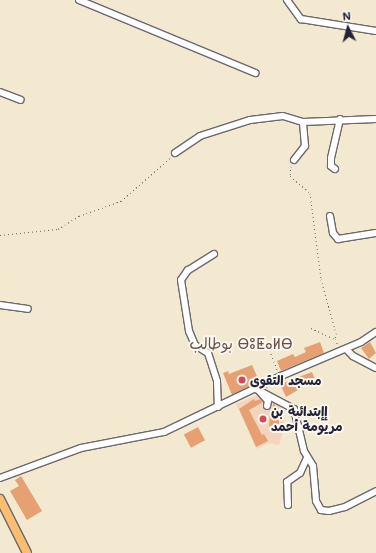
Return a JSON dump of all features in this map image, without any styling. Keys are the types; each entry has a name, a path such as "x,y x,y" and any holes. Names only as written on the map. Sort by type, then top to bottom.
{"main road":[{"path":"0,499 27,553"}],"street":[{"path":"79,0 254,73"},
{"path":"287,0 301,19 376,30"},
{"path":"0,92 20,100"},
{"path":"174,153 200,136 240,122 283,116 303,122 376,119"},
{"path":"335,170 331,166 331,158 340,120"},
{"path":"294,160 305,146 303,122"},
{"path":"330,216 332,232 338,239 376,233"},
{"path":"214,254 188,270 181,280 189,331 195,345 208,353 217,381 218,407"},
{"path":"0,305 28,309"},
{"path":"0,478 81,448 164,432 258,390 280,377 343,350 376,332"},
{"path":"343,350 376,368"},
{"path":"258,390 268,401 267,406"},
{"path":"258,390 294,409 308,458 312,466 316,501 324,512 345,507 376,491"},
{"path":"288,505 286,482 300,473 308,458"}],"path":[{"path":"0,235 58,229 79,216 121,201 174,153"},
{"path":"294,160 290,169 290,176 310,193 321,279 336,333 335,339"},
{"path":"311,328 335,339 343,350"},
{"path":"268,346 280,377"}],"shaded area":[{"name":"إإبتدائية بن مريومة أحمد","path":"262,393 284,405 283,432 279,445 269,443 257,449 236,404"}],"building":[{"path":"320,342 324,353 281,371 277,361 293,354 295,357 306,352 304,348"},
{"path":"370,342 376,353 369,359 361,348"},
{"name":"مسجد التقوى","path":"252,365 259,381 232,395 223,373 228,371 229,374"},
{"path":"312,372 315,380 286,397 280,384"},
{"path":"254,399 255,401 260,399 263,402 249,410 262,435 264,434 268,441 256,447 239,409"},
{"path":"273,403 279,409 279,424 269,426 270,413 273,420"},
{"path":"198,427 205,440 191,448 184,435"},
{"path":"21,476 42,511 27,520 10,491 19,486 15,480"}],"place":[{"name":"مسجد التقوى","path":"242,380"},
{"name":"إإبتدائية بن مريومة أحمد","path":"263,419"}],"district":[{"name":"بوطالب ⴱⵓⵟⴰⵍⴱ","path":"241,344"}]}
